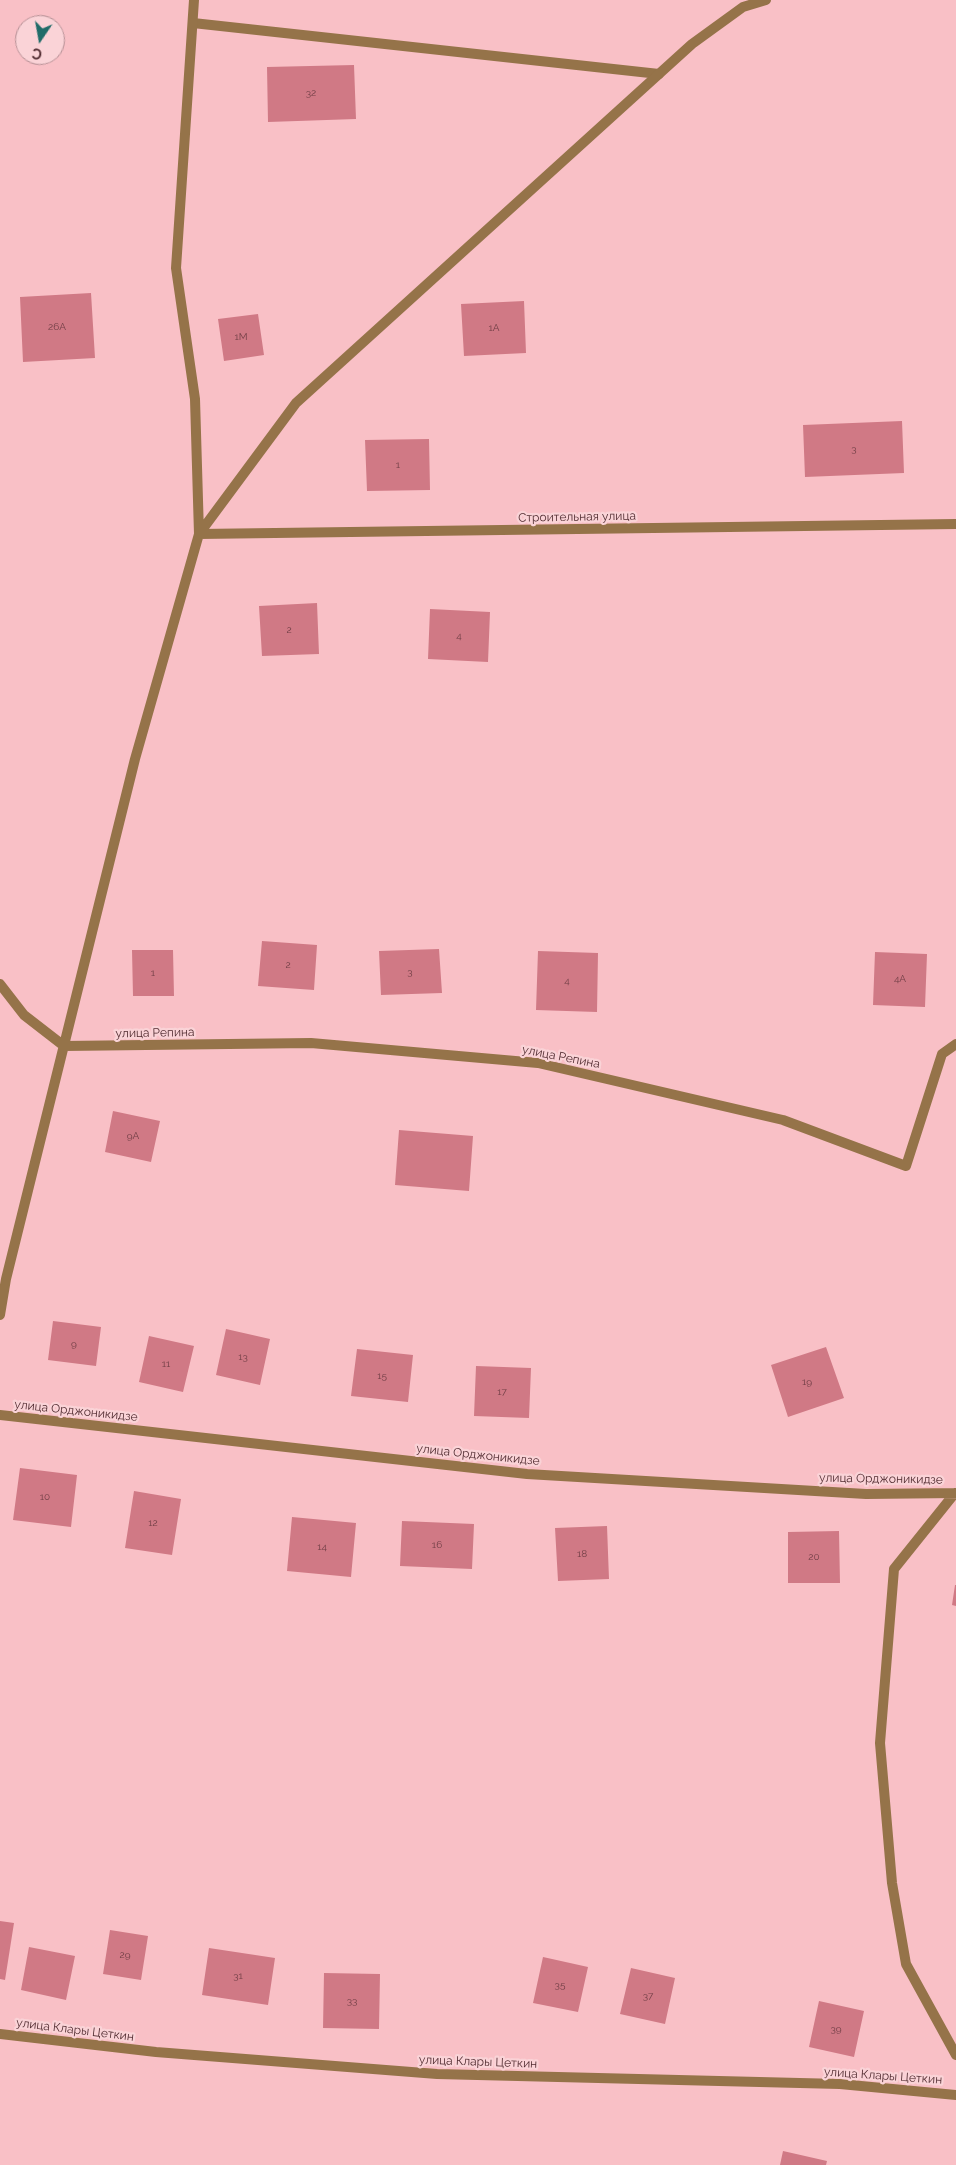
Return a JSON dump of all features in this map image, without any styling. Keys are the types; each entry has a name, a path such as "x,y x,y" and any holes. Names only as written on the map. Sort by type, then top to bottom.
{"street":[{"path":"0,1315 6,1279 135,759 199,534 195,399 176,268 194,0"},
{"path":"199,534 296,403 692,44 743,7 766,0"},
{"path":"193,23 659,74"},
{"name":"Строительная улица","path":"199,534 956,524"},
{"path":"0,984 24,1015 64,1046"},
{"name":"улица Репина","path":"64,1046 312,1044 538,1063 784,1120 906,1166 942,1054 956,1044"},
{"name":"улица Орджоникидзе","path":"0,1415 527,1474 866,1494 956,1493"},
{"path":"956,1493 894,1569 880,1744 892,1884 906,1964 956,2055"},
{"name":"улица Клары Цеткин","path":"0,2034 156,2052 437,2074 840,2084 956,2095"}],"building":[{"path":"354,65 356,119 268,122 267,67"},
{"path":"91,293 95,358 23,362 20,297"},
{"path":"524,301 526,353 464,356 461,304"},
{"path":"258,314 264,355 224,361 218,319"},
{"path":"902,421 904,473 805,477 803,425"},
{"path":"429,439 430,490 367,491 365,440"},
{"path":"317,603 319,654 262,656 259,606"},
{"path":"430,609 490,612 488,662 428,659"},
{"path":"262,941 317,945 314,990 258,986"},
{"path":"439,949 442,993 381,995 379,951"},
{"path":"132,950 173,950 174,996 133,996"},
{"path":"538,951 598,953 597,1012 536,1010"},
{"path":"875,952 927,954 925,1007 873,1005"},
{"path":"113,1111 160,1121 151,1162 105,1152"},
{"path":"399,1130 473,1136 469,1191 395,1185"},
{"path":"53,1321 101,1327 96,1366 48,1360"},
{"path":"226,1329 270,1339 260,1385 216,1375"},
{"path":"149,1336 194,1346 183,1392 139,1382"},
{"path":"826,1347 844,1398 788,1417 771,1365"},
{"path":"357,1349 413,1355 408,1402 351,1396"},
{"path":"476,1366 531,1368 529,1418 474,1416"},
{"path":"20,1468 77,1475 71,1527 13,1520"},
{"path":"134,1491 181,1499 172,1555 125,1548"},
{"path":"292,1517 356,1523 351,1577 287,1571"},
{"path":"402,1521 474,1524 472,1569 400,1566"},
{"path":"607,1526 609,1579 558,1581 555,1528"},
{"path":"839,1531 840,1583 788,1583 788,1532"},
{"path":"956,1585 956,1606 952,1605"},
{"path":"0,1921 14,1923 5,1980 0,1979"},
{"path":"110,1930 148,1936 141,1980 103,1974"},
{"path":"29,1947 75,1956 66,2000 21,1990"},
{"path":"209,1948 275,1958 268,2005 202,1995"},
{"path":"543,1957 588,1967 578,2012 533,2003"},
{"path":"631,1968 675,1978 665,2024 620,2014"},
{"path":"324,1973 380,1974 379,2029 323,2028"},
{"path":"819,2001 864,2011 854,2057 809,2047"},
{"path":"783,2151 827,2161 826,2165 780,2165"}]}
